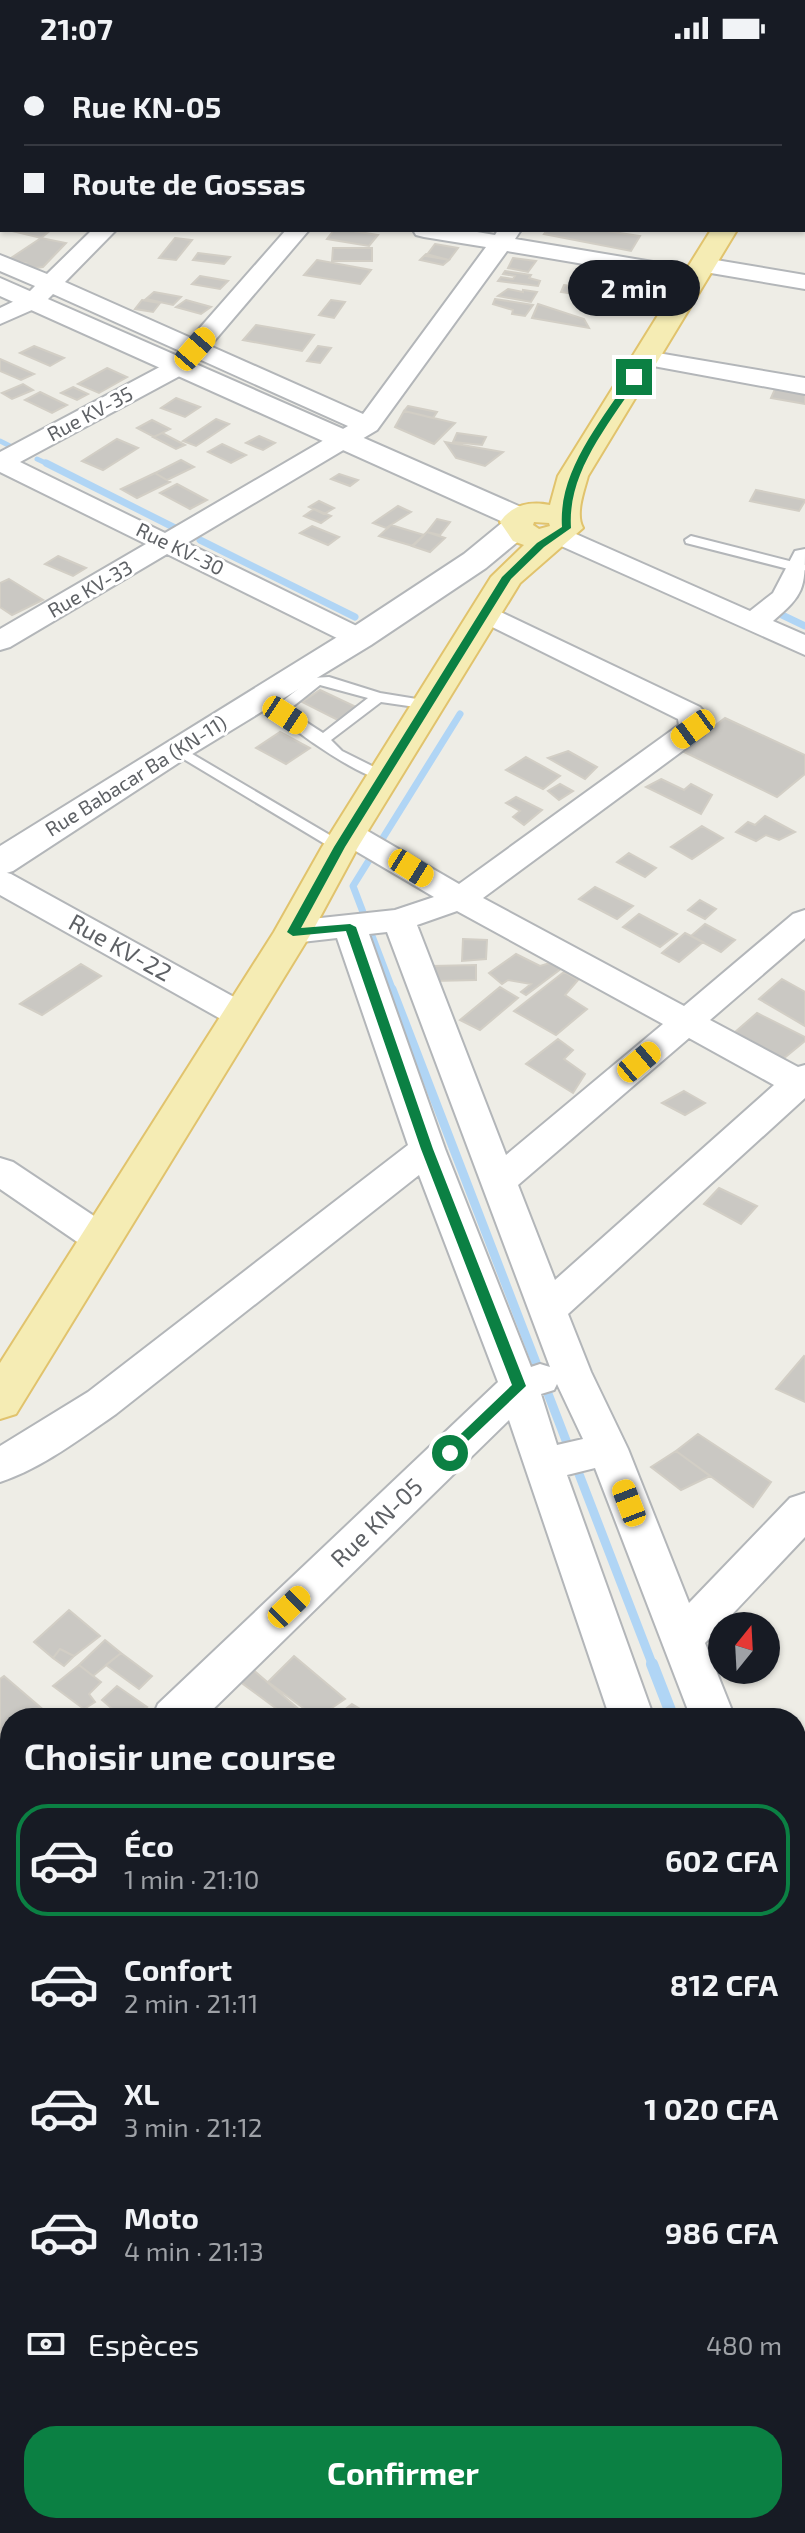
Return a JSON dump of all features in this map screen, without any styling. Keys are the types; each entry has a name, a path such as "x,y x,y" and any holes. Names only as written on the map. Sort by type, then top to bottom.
{"main road":[{"path":"0,1401 293,932 360,843 383,777 486,613 525,537 565,505 573,476 723,232"}],"street":[{"path":"0,317 42,293 103,232"},
{"path":"187,358 296,232"},
{"path":"451,232 505,236 700,270 805,282"},
{"path":"356,432 505,236"},
{"path":"0,262 42,293 356,432 525,537 754,622 805,646"},
{"path":"0,286 42,293"},
{"name":"Rue KV-35","path":"0,462 187,358"},
{"path":"646,358 805,386"},
{"name":"Rue KV-33","path":"0,641 356,432"},
{"name":"Rue KV-30","path":"0,462 359,638"},
{"name":"Rue Babacar Ba (KN-11)","path":"0,863 177,749 525,537"},
{"path":"754,622 785,597 803,563"},
{"path":"293,932 374,924 460,899 696,724 689,713 486,613"},
{"path":"360,843 803,1082 547,1310"},
{"name":"Rue KV-22","path":"0,881 240,1015"},
{"path":"497,1183 805,921"},
{"path":"374,924 427,1149 544,1378 574,1457 681,1640 709,1708"},
{"path":"374,924 497,1183 547,1310 544,1378 574,1457 621,1708"},
{"path":"0,1466 102,1403 427,1149"},
{"path":"0,1171 102,1240"},
{"name":"Rue KN-05","path":"185,1708 544,1378"},
{"path":"681,1640 805,1510"}],"lane":[{"path":"691,540 803,563"},
{"path":"383,777 337,754 323,740 285,715 284,707 317,681 329,681 378,697 429,705"},
{"path":"323,740 378,697"},
{"path":"177,749 360,843"}],"building":[{"path":"16,232 48,232 41,238"},
{"path":"332,232 378,235 369,246 327,239"},
{"path":"613,232 640,236 631,251 544,234"},
{"path":"41,238 66,243 43,267 28,269 20,266 25,263 8,260"},
{"path":"175,238 192,240 176,260 159,258"},
{"path":"435,244 458,248 449,260 426,256"},
{"path":"333,248 372,248 372,261 332,261"},
{"path":"198,253 230,257 224,264 193,260"},
{"path":"426,254 449,260 443,265 420,260"},
{"path":"513,258 536,261 528,272 508,268"},
{"path":"317,260 371,270 360,284 304,275"},
{"path":"505,271 531,275 529,278 540,281 538,286 498,281 501,277 513,279 515,276 503,274"},
{"path":"200,276 228,281 220,289 192,284"},
{"path":"564,285 598,290 593,297 561,292"},
{"path":"508,289 537,292 531,302 498,296"},
{"path":"154,292 181,297 173,305 146,299"},
{"path":"495,299 533,305 525,316 512,314 513,310 493,304"},
{"path":"142,300 160,303 153,312 135,309"},
{"path":"186,300 211,307 201,314 176,307"},
{"path":"331,300 345,302 334,318 319,315"},
{"path":"538,304 584,319 589,328 532,318"},
{"path":"256,325 314,335 302,351 243,340"},
{"path":"34,346 64,358 50,366 20,353"},
{"path":"318,346 331,348 320,363 307,361"},
{"path":"0,359 34,374 21,380 0,371"},
{"path":"107,368 127,377 99,393 78,384"},
{"path":"23,384 33,390 12,399 2,393"},
{"path":"73,387 88,394 77,400 61,393"},
{"path":"775,389 805,394 805,404 771,398"},
{"path":"40,392 67,405 52,413 25,400"},
{"path":"176,398 200,407 185,417 161,408"},
{"path":"408,406 437,412 433,418 404,411"},
{"path":"404,411 455,423 434,444 395,427"},
{"path":"216,419 229,424 196,446 183,441"},
{"path":"152,420 170,429 154,437 137,428"},
{"path":"162,433 185,445 176,449 153,437"},
{"path":"457,433 486,437 482,445 453,442"},
{"path":"259,436 275,443 263,450 246,443"},
{"path":"117,439 138,448 103,470 82,461"},
{"path":"445,442 503,452 485,466 456,458"},
{"path":"222,444 246,455 231,463 208,452"},
{"path":"181,460 194,467 167,480 155,473"},
{"path":"155,473 170,482 137,498 121,489"},
{"path":"339,474 358,480 350,486 331,479"},
{"path":"177,484 207,500 190,509 160,493"},
{"path":"756,490 805,501 799,511 750,501"},
{"path":"319,501 334,508 324,514 309,507"},
{"path":"398,506 411,512 386,528 373,523"},
{"path":"314,509 331,516 321,523 304,516"},
{"path":"437,519 450,522 440,535 427,532"},
{"path":"391,525 424,535 413,546 379,536"},
{"path":"312,526 339,537 328,545 300,533"},
{"path":"427,532 445,538 430,552 412,546"},
{"path":"58,556 86,568 73,576 45,564"},
{"path":"9,579 43,600 12,615 0,607 0,583"},
{"path":"320,690 356,707 338,720 302,702"},
{"path":"725,718 805,755 805,774 777,797 682,751"},
{"path":"280,732 310,748 286,764 256,748"},
{"path":"568,751 597,767 585,779 548,758"},
{"path":"526,757 560,776 543,789 506,770"},
{"path":"661,779 684,790 691,784 712,795 701,814 646,787"},
{"path":"560,784 573,791 559,800 548,791"},
{"path":"516,797 542,810 524,825 513,817 520,811 506,803"},
{"path":"765,816 795,832 779,840 766,835 756,841 736,832 748,822 755,825"},
{"path":"702,826 723,838 692,859 671,847"},
{"path":"629,853 656,868 645,877 617,862"},
{"path":"595,887 633,906 617,919 579,899"},
{"path":"700,900 716,909 705,919 688,910"},
{"path":"639,914 677,934 660,947 623,927"},
{"path":"705,924 735,940 721,952 691,936"},
{"path":"685,933 703,942 679,962 662,953"},
{"path":"463,939 487,940 486,959 462,961"},
{"path":"516,954 540,966 553,962 562,968 526,995 521,992 531,984 508,980 502,984 489,973"},
{"path":"81,964 101,976 42,1015 20,1004"},
{"path":"476,965 476,980 433,981 432,966"},
{"path":"564,972 578,980 565,995 587,1009 556,1035 514,1011"},
{"path":"782,979 805,992 805,1026 759,999"},
{"path":"500,987 518,998 480,1030 460,1020"},
{"path":"757,1013 805,1037 805,1041 783,1059 735,1032"},
{"path":"558,1039 573,1050 564,1059 585,1074 573,1093 526,1064"},
{"path":"684,1091 705,1103 685,1115 662,1103"},
{"path":"719,1188 757,1206 741,1224 704,1204"},
{"path":"805,1357 805,1402 776,1389"},
{"path":"698,1434 771,1482 753,1507 676,1451"},
{"path":"676,1451 710,1476 681,1490 651,1467"},
{"path":"69,1610 100,1636 74,1656 60,1649 53,1658 34,1642"},
{"path":"105,1640 121,1653 93,1676 79,1665"},
{"path":"60,1649 74,1656 64,1666 53,1658"},
{"path":"121,1653 152,1676 139,1689 106,1665"},
{"path":"294,1656 345,1699 332,1708 303,1708 268,1682"},
{"path":"79,1665 101,1682 89,1694 95,1702 86,1708 53,1686"},
{"path":"251,1668 297,1708 275,1708 239,1681"},
{"path":"4,1676 41,1708 0,1708 0,1679"},
{"path":"117,1686 147,1707 111,1708 102,1700"}],"waterway":[{"path":"0,441 18,450"},
{"path":"37,459 50,465"},
{"path":"46,463 50,465"},
{"path":"50,465 179,530"},
{"path":"200,540 355,617"},
{"path":"782,615 805,626"},
{"path":"393,991 353,886 460,714"},
{"path":"392,989 653,1666"},
{"path":"652,1664 669,1708"}],"route":[{"path":"450,1453 519,1386 427,1149 350,927 293,932 340,847 507,577 541,545 567,528 565,505 573,476 634,377"}]}
